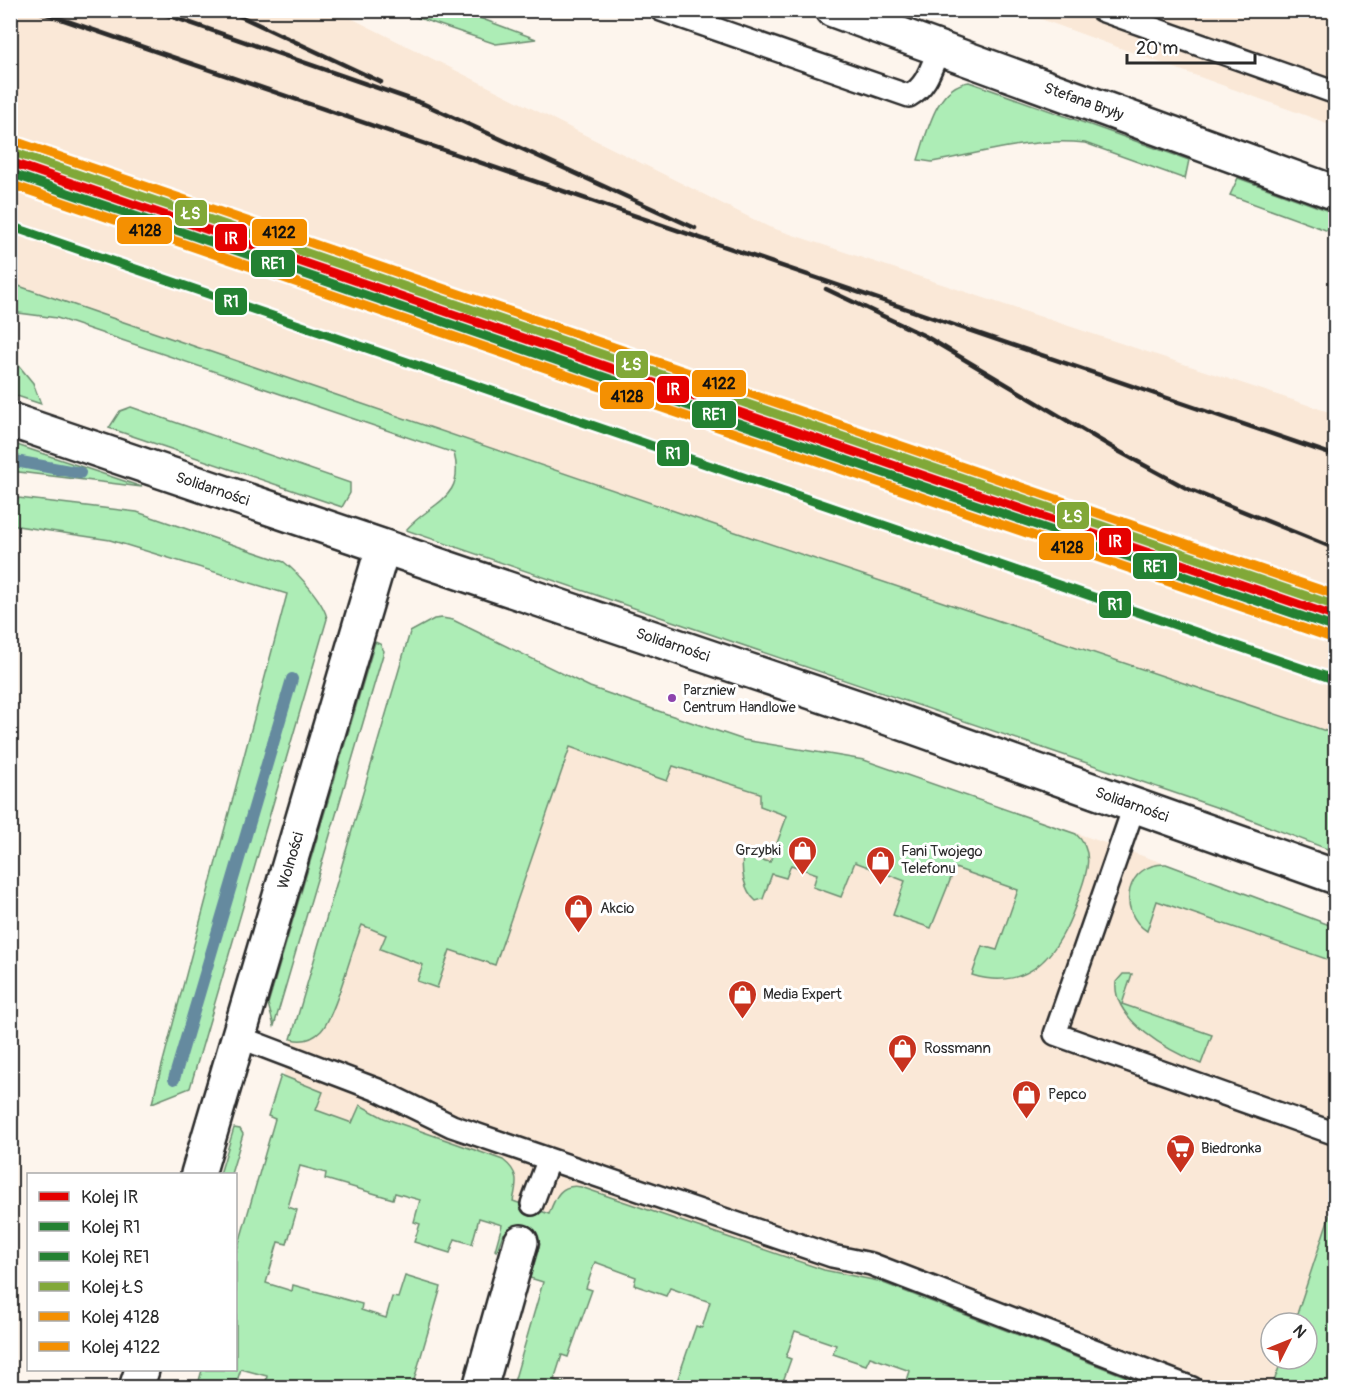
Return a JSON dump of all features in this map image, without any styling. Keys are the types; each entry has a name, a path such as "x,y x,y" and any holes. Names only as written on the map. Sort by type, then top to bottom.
{"street":[{"name":"Stefana Bryły","path":"853,14 939,50 1335,194"},
{"name":"Solidarności","path":"10,420 1135,804 1335,877"},
{"name":"Wolności","path":"198,1173 382,547"},
{"path":"480,1388 521,1242"},
{"path":"136,1388 142,1371"}],"lane":[{"path":"661,10 909,96 919,90 925,82 939,50"},
{"path":"1101,10 1335,93"},
{"path":"1135,804 1055,1034 1335,1134"},
{"path":"239,1037 378,1090 452,1126 548,1161 832,1256 871,1264 1192,1388"},
{"path":"532,1204 548,1161"}],"shaded area":[{"path":"11,11 337,11 769,227 1335,414 1335,734 750,537 11,283"},
{"path":"1019,11 1335,11 1335,126 1139,55"},
{"path":"434,619 453,620 590,687 667,714 744,740 864,760 1166,864 1335,927 1335,1387 1054,1387 275,1118 291,1039 410,632"}],"green space":[{"path":"398,11 461,11 536,39 496,44"},
{"path":"969,82 1189,160 1185,179 1085,143 1027,144 932,162 918,160 934,112 941,101 958,85"},
{"path":"1238,178 1335,213 1335,230 1331,232 1230,195"},
{"path":"10,283 750,537 1335,734 1335,852 1233,813 406,530 444,499 450,491 455,481 454,453 57,318 11,312"},
{"path":"10,355 33,383 41,404 11,394"},
{"path":"131,407 350,483 350,493 342,507 109,428 120,411"},
{"path":"11,443 142,487 11,471"},
{"path":"10,497 137,512 284,562 316,597 327,619 190,1088 152,1103 287,594 110,540 11,525"},
{"path":"434,619 453,620 590,687 667,714 744,740 864,760 1076,834 1086,849 1088,864 1081,889 1063,934 1054,949 1028,972 1012,978 993,979 972,975 982,946 997,950 1018,890 955,868 931,928 893,915 905,881 855,862 841,897 813,887 817,874 791,865 786,878 772,874 763,899 756,901 748,891 744,879 743,855 770,862 787,816 760,806 760,793 673,766 667,781 570,747 495,965 450,950 437,988 417,981 423,965 380,949 386,935 362,925 332,1012 326,1023 318,1034 310,1038 291,1039 410,632"},
{"path":"375,642 380,644 384,651 274,1026 268,1004"},
{"path":"1166,864 1335,927 1335,962 1157,901 1147,931 1137,922 1131,912 1130,890 1134,879 1142,871 1152,866"},
{"path":"1123,974 1132,974 1122,1004 1212,1035 1201,1064 1174,1052 1133,1022 1123,1010 1117,996 1116,982"},
{"path":"281,1075 323,1092 316,1110 352,1123 360,1105 384,1118 503,1160 515,1174 516,1189 513,1201 549,1214 556,1197 564,1189 574,1186 581,1187 824,1270 878,1281 1153,1387 905,1387 910,1371 870,1357 866,1365 833,1354 836,1345 795,1331 786,1357 791,1359 781,1387 675,1387 696,1326 702,1328 710,1302 670,1288 666,1296 634,1285 636,1277 595,1262 586,1288 592,1290 568,1357 562,1355 554,1380 574,1387 514,1387 543,1282 530,1278 540,1244 503,1234 497,1251 495,1250 502,1225 479,1218 472,1244 455,1239 450,1253 414,1242 420,1224 414,1222 420,1200 395,1193 393,1199 325,1179 326,1173 300,1166 288,1207 297,1210 287,1244 278,1242 266,1283 292,1291 293,1285 362,1304 361,1310 386,1318 392,1297 398,1298 405,1276 441,1287 412,1387 286,1387 266,1382 267,1376 241,1369 235,1387 197,1388 202,1371 237,1371 237,1251 275,1119 268,1116"},
{"path":"234,1128 240,1129 243,1134 231,1173 220,1173"},
{"path":"1335,1199 1335,1382 1324,1387 1272,1387 1278,1371 1319,1371 1319,1311 1298,1311"}],"waterway":[{"path":"10,460 80,473"},
{"path":"174,1079 292,679"}],"railway":[{"path":"35,10 1336,456"},
{"path":"153,10 424,104 695,228"},
{"path":"227,10 381,82"},
{"path":"826,289 925,336 1120,452 1188,489 1336,549"}],"rail line":[{"name":"4122","path":"17,142 1336,595"},
{"name":"ŁS","path":"13,152 1336,606"},
{"name":"IR","path":"10,162 1336,617"},
{"name":"RE1","path":"10,173 1333,627"},
{"name":"4128","path":"10,184 1329,637"},
{"name":"R1","path":"10,226 1336,680"}],"place":[{"name":"Parzniew Centrum Handlowe","path":"672,698"},
{"name":"Grzybki","path":"802,876"},
{"name":"Fani Twojego Telefonu","path":"880,886"},
{"name":"Akcio","path":"579,934"},
{"name":"Media Expert","path":"742,1020"},
{"name":"Rossmann","path":"903,1074"},
{"name":"Pepco","path":"1027,1120"},
{"name":"Biedronka","path":"1180,1174"}]}
